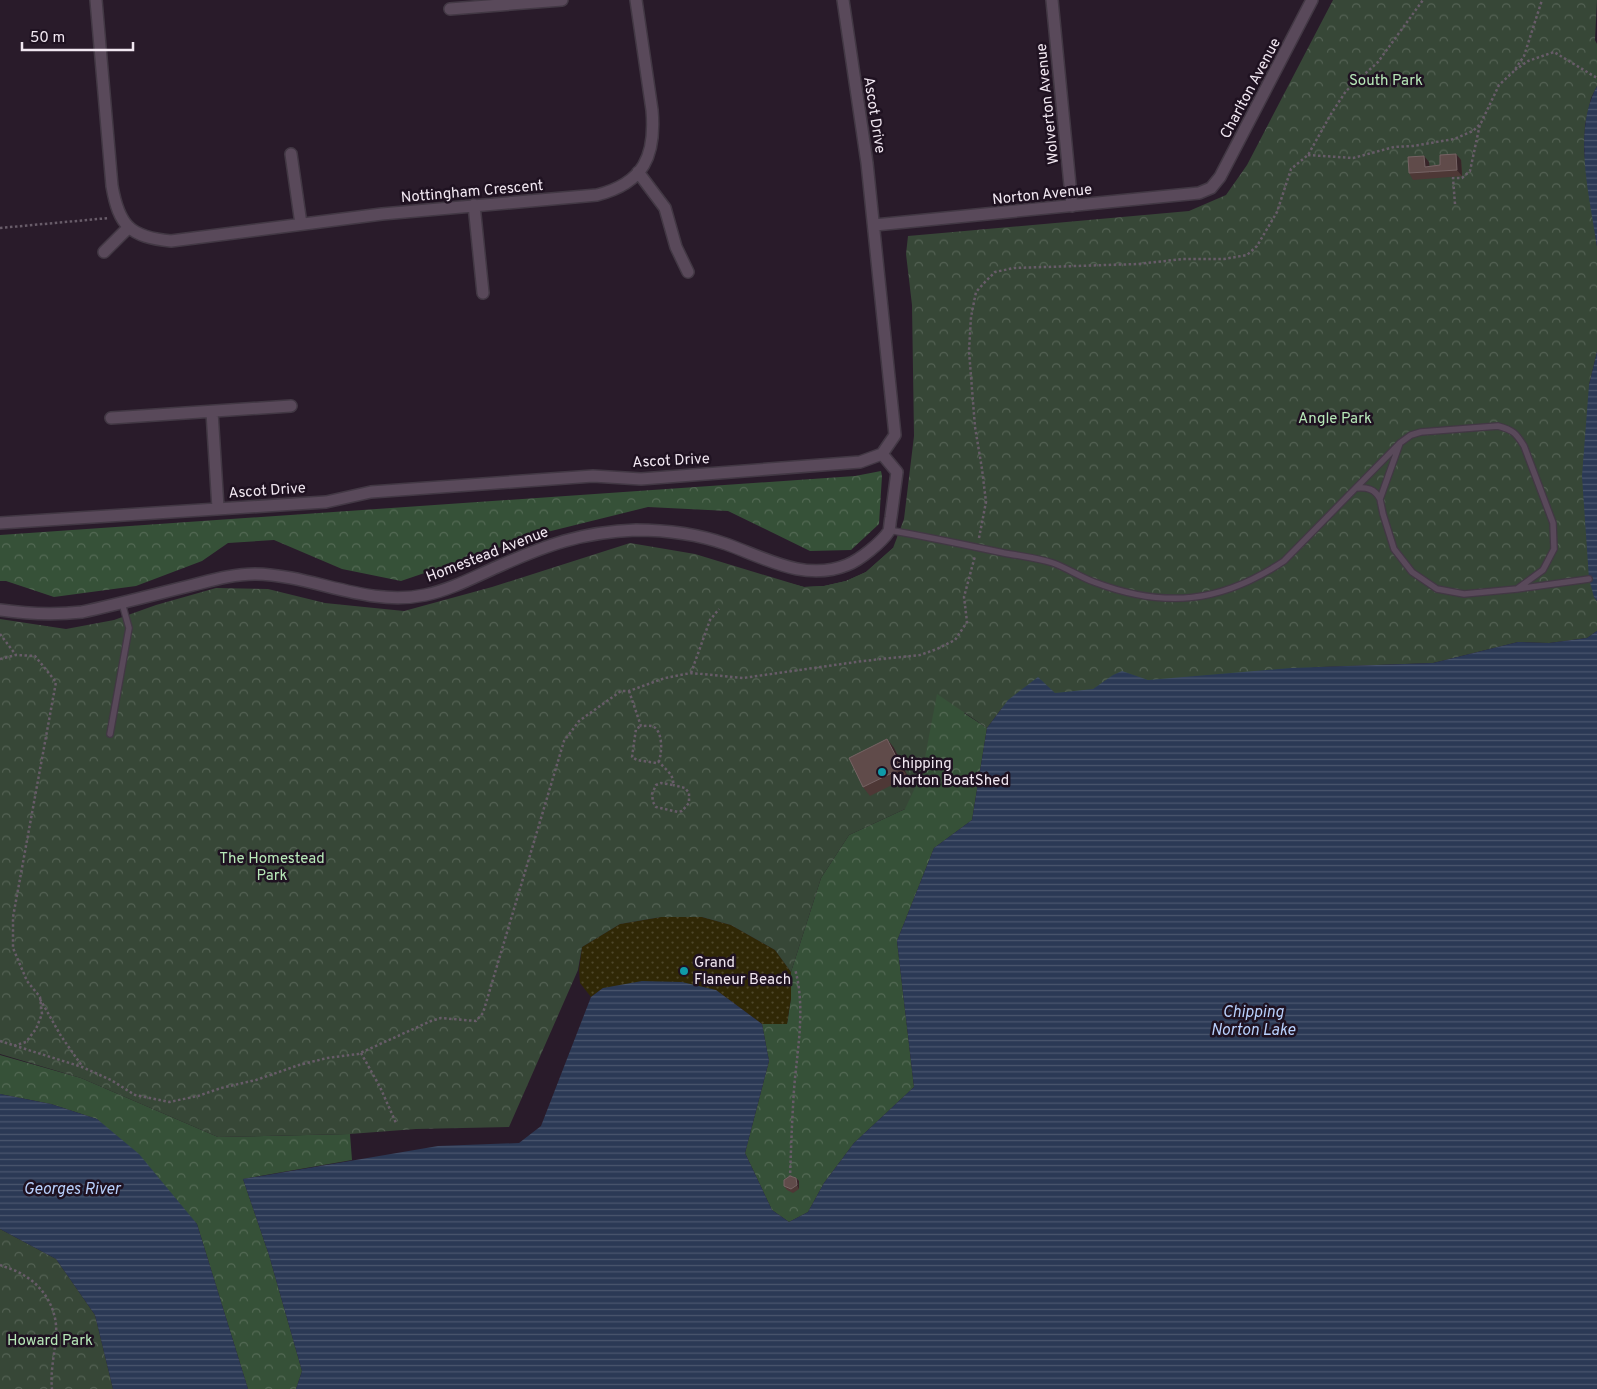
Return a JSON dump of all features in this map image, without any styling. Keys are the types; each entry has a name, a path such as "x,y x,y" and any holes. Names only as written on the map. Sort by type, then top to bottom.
{"street":[{"name":"Nottingham Crescent","path":"96,0 115,202 121,217 139,235 154,239 171,240 382,214 597,195 613,191 638,172 647,160 652,146 654,128 636,0"},
{"path":"450,9 562,0"},
{"name":"Ascot Drive","path":"0,523 326,502 371,492 593,476 641,478 860,462 882,454 895,435 875,225 843,0"},
{"name":"Wolverton Avenue","path":"1052,0 1072,206"},
{"name":"Charlton Avenue","path":"1211,188 1220,177 1312,0"},
{"path":"291,154 301,224"},
{"path":"638,172 665,208 676,247 688,272"},
{"name":"Norton Avenue","path":"875,225 1199,193 1211,188"},
{"path":"474,205 482,293"},
{"path":"104,252 129,227"},
{"path":"111,418 291,406"},
{"path":"212,412 218,508"},
{"path":"882,454 897,472 889,530"},
{"name":"Homestead Avenue","path":"0,610 34,615 61,615 122,603 228,577 253,574 279,576 368,595 398,598 426,595 547,546 578,537 610,531 671,532 698,536 773,563 802,571 818,572 848,565 867,554 889,530"}],"lane":[{"path":"889,530 1053,563 1092,582 1127,594 1156,598 1186,598 1210,595 1237,587 1264,574 1284,561 1411,434 1498,426 1510,429 1518,436 1524,446 1553,523 1554,549 1544,570 1517,589"},
{"path":"1380,499 1400,443"},
{"path":"1356,488 1372,489 1378,494 1394,548 1412,572 1437,589 1464,594 1589,579"},
{"path":"110,734 129,628 122,603"}],"path":[{"path":"0,1041 82,1068 111,1080 135,1095 169,1102 256,1080 326,1058 361,1053 441,1018 476,1021 483,1013 564,741 586,715 621,691 630,691 665,678 691,673 742,678 920,655 955,640 967,622 964,597 978,547 986,502 975,427 969,351 971,317 976,292 985,282 995,272 1014,268 1138,264 1183,259 1224,259 1247,255 1257,246 1277,212 1291,169 1308,155 1346,91 1378,62 1423,0"},
{"path":"1514,71 1524,56 1542,0"},
{"path":"1455,204 1454,178 1462,178 1470,171 1481,123 1499,85 1514,71 1528,62 1554,52 1597,78"},
{"path":"1308,155 1352,158 1394,147 1413,146 1454,139 1473,131 1481,123"},
{"path":"0,228 121,217"},
{"path":"691,673 710,620 719,610"},
{"path":"0,634 16,655"},
{"path":"0,659 16,655 36,656 56,682 13,917 13,948 27,981 40,997 61,1036 82,1068"},
{"path":"630,691 641,726"},
{"path":"641,726 653,726 656,728 662,742 658,762 637,760 632,757 636,729 641,726"},
{"path":"658,762 673,778 673,785"},
{"path":"661,783 673,785 685,788 689,793 689,803 682,811 678,812 656,807 652,802 652,794 656,785 661,783"},
{"path":"790,1181 794,1090 801,1017 800,994 795,968"},
{"path":"12,1046 26,1042 36,1028 42,1014 40,997"},
{"path":"361,1053 380,1087 396,1123"},
{"path":"0,1265 25,1276 40,1289 51,1304 56,1317 57,1332 51,1377 52,1389"}],"green space":[{"path":"1333,0 1597,0 1595,40 1597,44 1597,86 1591,98 1585,125 1584,151 1597,247 1597,352 1589,385 1594,597 1597,601 1597,631 1587,638 1549,643 1518,642 1433,663 1291,668 1148,680 1122,671 1093,689 1055,693 1038,677 1008,700 987,728 937,694 922,773 905,809 849,835 821,878 791,972 775,950 731,925 702,917 661,917 620,924 582,947 578,970 509,1127 416,1129 350,1134 218,1137 81,1078 0,1054 0,619 66,629 114,620 156,605 216,588 268,589 325,603 404,611 492,587 630,543 695,554 804,587 824,586 846,581 866,572 893,548 904,519 914,436 912,305 906,254 908,236 1189,211 1226,195 1247,165"},
{"path":"881,471 879,524 851,550 810,551 728,511 648,507 539,534 401,581 342,569 274,540 228,543 202,561 136,586 54,597 6,581 0,581 0,535 855,476"},
{"path":"893,548 1597,601 1597,631 964,713 987,728 972,820 934,848 897,941 914,1087 854,1143 824,1183 808,1212 789,1222 772,1210 745,1153 769,1061 762,1024 787,1024 791,998 791,972 821,878 849,835 905,809 789,583 804,587 824,586 846,581 866,572"},
{"path":"0,1055 81,1078 218,1137 350,1134 352,1160 243,1179 269,1255 302,1371 296,1389 248,1389 197,1224 97,1119 51,1104 0,1094"},
{"name":"Howard Park","path":"0,1229 56,1259 95,1315 113,1389 0,1389"}],"sand":[{"name":"Grand Flaneur Beach","path":"661,917 702,917 731,925 775,950 791,972 791,998 787,1024 762,1024 716,990 603,988 591,997 580,983 579,970 582,947 620,924"}],"water":[{"path":"1597,86 1597,247 1587,186 1584,144 1585,124"},
{"path":"1597,352 1597,601 1589,579 1582,476 1589,385"},
{"name":"Chipping Norton Lake","path":"1597,631 1597,1389 296,1389 302,1371 269,1255 243,1179 438,1146 519,1143 541,1126 591,997 603,988 642,981 682,982 716,990 762,1024 769,1061 745,1153 772,1210 789,1222 808,1212 824,1183 854,1143 914,1087 897,941 934,848 972,820 987,728 1008,700 1038,677 1055,693 1093,689 1122,671 1148,680 1291,668 1433,663 1518,642 1549,643 1587,638"},
{"name":"Georges River","path":"0,1094 51,1104 97,1119 139,1154 197,1224 248,1389 113,1389 95,1315 56,1259 0,1229"}],"building":[{"path":"1456,154 1457,170 1409,173 1408,157 1424,156 1425,167 1440,165 1440,155"},
{"name":"Chipping Norton BoatShed","path":"887,739 902,768 863,787 849,758"},
{"path":"790,1176 796,1178 797,1185 791,1189 784,1186 784,1180"}],"place":[{"name":"Chipping Norton BoatShed","path":"882,772"},
{"name":"Grand Flaneur Beach","path":"684,971"}],"park label":[{"name":"South Park","path":"1386,80"},
{"name":"Angle Park","path":"1335,418"},
{"name":"The Homestead Park","path":"272,866"}]}
